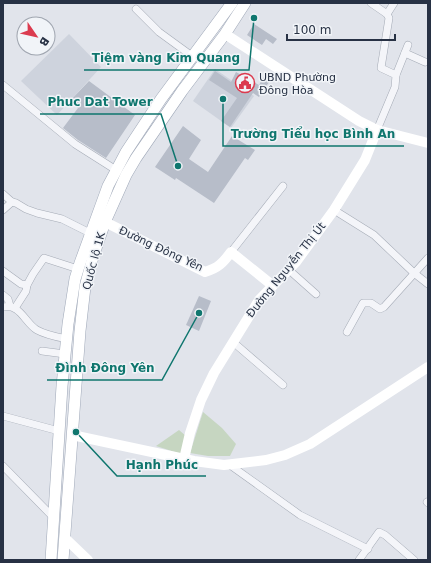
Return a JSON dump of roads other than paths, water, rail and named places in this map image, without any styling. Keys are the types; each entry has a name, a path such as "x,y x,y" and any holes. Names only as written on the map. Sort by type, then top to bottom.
{"main road":[{"name":"Quốc lộ 1K","path":"51,560 65,354 75,279 78,269 108,186 116,170 148,118 232,3"},
{"name":"Quốc lộ 1K","path":"63,560 80,331 85,287 93,257 105,222 126,175 136,158 182,91 225,34 245,3"},
{"path":"215,27 225,34"},
{"path":"116,170 126,175"}],"street":[{"path":"371,3 387,14 389,22 381,68 396,76"},
{"path":"387,14 394,3"},
{"path":"136,9 159,32 192,56"},
{"path":"225,34 359,121 377,130 428,143"},
{"path":"377,130 395,87 396,76 408,45"},
{"path":"405,53 425,62"},
{"path":"3,85 74,144 116,170"},
{"name":"Đường Nguyễn Thị Út","path":"184,459 190,433 205,391 232,342 259,300 272,285 289,270 334,210 365,160 377,130"},
{"path":"272,285 231,252 283,186"},
{"path":"3,194 12,202 30,211 62,219 90,233"},
{"path":"3,210 12,202"},
{"path":"334,210 374,235 414,273 428,284"},
{"name":"Đường Đông Yên","path":"105,222 205,272 212,270 223,263 231,252"},
{"path":"9,307 26,291 26,285 44,258 78,269"},
{"path":"347,332 363,303 370,303 382,309 428,258"},
{"path":"289,270 316,294"},
{"path":"3,271 21,284 26,285"},
{"path":"3,295 8,299 9,307 35,330 67,340"},
{"path":"232,342 283,385"},
{"path":"42,352 65,354"},
{"path":"72,435 194,462 230,465 266,460 285,455 310,444 428,367"},
{"path":"3,416 59,431"},
{"path":"230,465 300,515 368,549"},
{"path":"3,466 54,518"},
{"path":"359,560 380,532 414,560"},
{"path":"65,538 88,560"}],"place":[{"name":"Tiệm vàng Kim Quang","path":"254,18"},
{"name":"UBND Phường Đông Hòa","path":"245,83"},
{"name":"Trường Tiểu học Bình An","path":"223,99"},
{"name":"Phuc Dat Tower","path":"178,166"},
{"name":"Đình Đông Yên","path":"199,313"},
{"name":"Hạnh Phúc","path":"76,432"}]}
